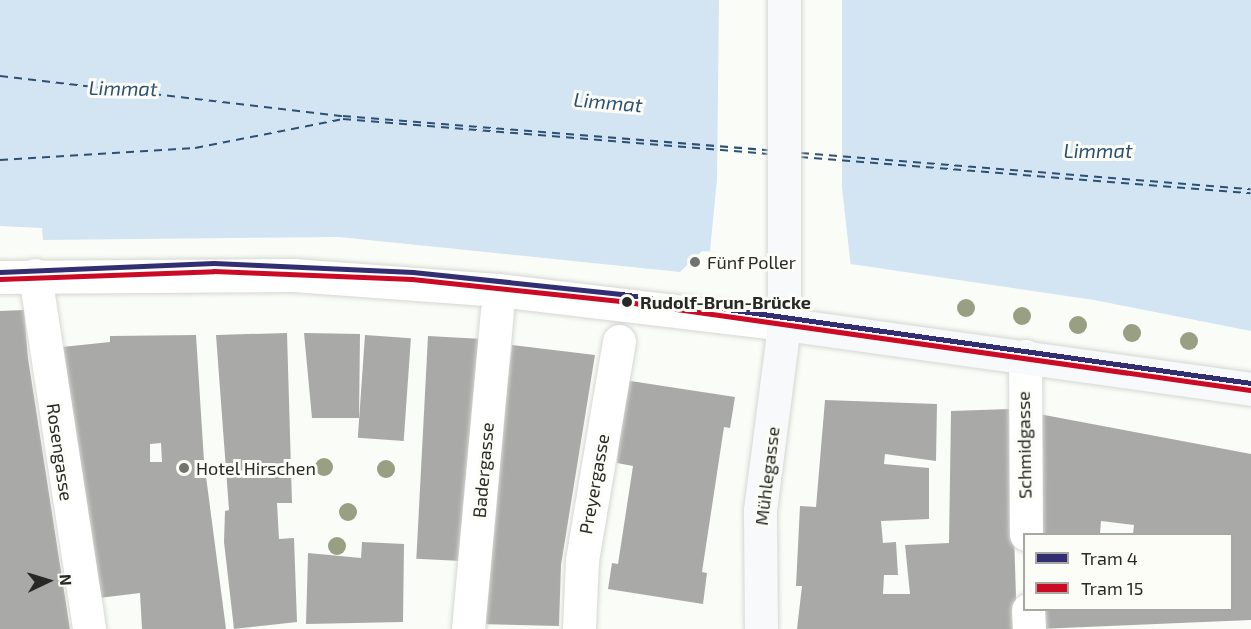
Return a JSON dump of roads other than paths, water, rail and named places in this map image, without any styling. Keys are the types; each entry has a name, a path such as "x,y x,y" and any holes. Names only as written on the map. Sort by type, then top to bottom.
{"street":[{"path":"784,0 784,324"},
{"path":"0,277 36,288 200,284 499,290 784,324 1251,389"},
{"name":"Rosengasse","path":"36,288 89,629"},
{"name":"Badergasse","path":"468,629 498,310"},
{"name":"Mühlegasse","path":"761,629 760,510 784,324"},
{"name":"Preyergasse","path":"579,629 582,560 619,341"},
{"name":"Schmidgasse","path":"1025,356 1026,533"},
{"path":"1028,611 1029,629"}],"water":[{"name":"Limmat","path":"0,0 1251,0 1251,331 1094,300 783,254 702,251 680,272 339,237 43,240 42,228 0,226"}],"tram line":[{"name":"4","path":"0,272 214,263 413,272 621,294 1251,383"},
{"name":"15","path":"0,279 214,271 412,279 620,301 1250,390"}],"place":[{"name":"Fünf Poller","path":"695,262"},
{"name":"Rudolf-Brun-Brücke","path":"627,302"},
{"name":"Hotel Hirschen","path":"184,468"}]}
